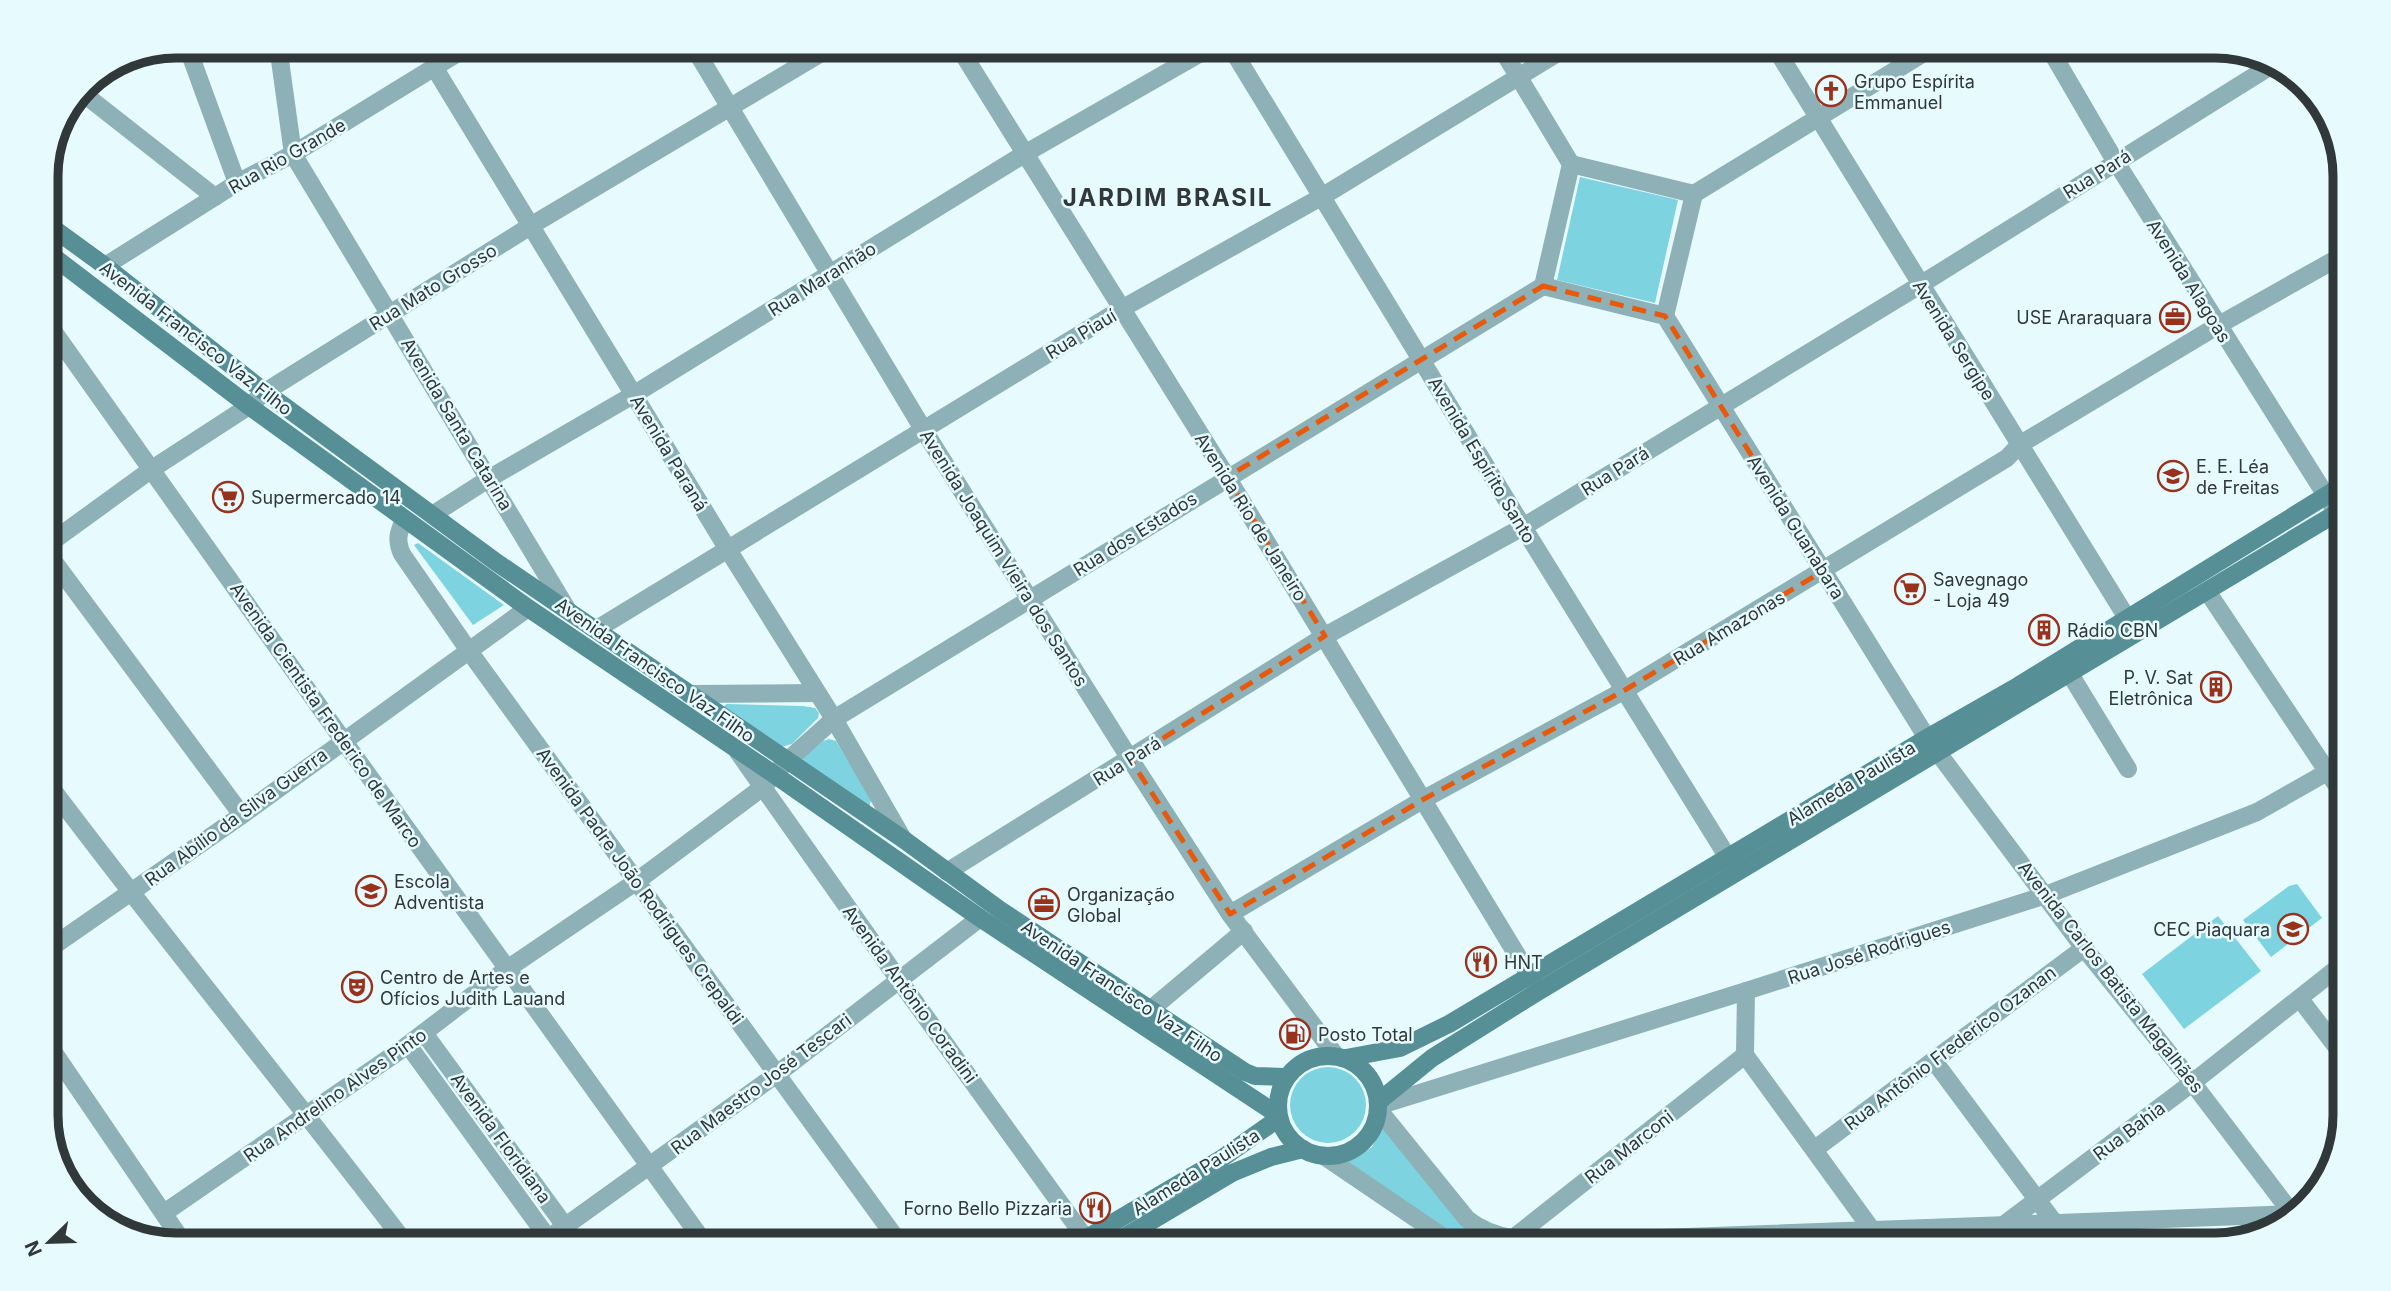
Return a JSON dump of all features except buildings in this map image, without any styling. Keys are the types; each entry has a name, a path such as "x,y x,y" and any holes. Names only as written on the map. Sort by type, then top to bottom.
{"main road":[{"name":"Avenida Francisco Vaz Filho","path":"58,232 265,392 496,562 903,839 947,872 1245,1072 1262,1077 1286,1077"},
{"name":"Avenida Francisco Vaz Filho","path":"58,260 404,520 736,749 769,781 1279,1117"},
{"name":"Alameda Paulista","path":"1341,1057 1400,1048 1425,1037 1927,738 2018,687 2333,492"},
{"name":"Alameda Paulista","path":"1378,1106 1432,1058 1539,991 2333,515"},
{"path":"1322,1055 1341,1057 1358,1066 1375,1088 1378,1106 1374,1125 1366,1138 1347,1152 1324,1156 1303,1149 1284,1131 1279,1117 1280,1089 1286,1077 1308,1059 1322,1055"},
{"name":"Alameda Paulista","path":"1095,1233 1232,1152 1279,1117"},
{"name":"Alameda Paulista","path":"1131,1233 1232,1173 1271,1157 1303,1149"}],"street":[{"path":"191,58 237,183"},
{"name":"Avenida Santa Catarina","path":"280,58 293,154 567,609"},
{"name":"Rua Rio Grande","path":"105,267 237,183 293,154 449,58"},
{"name":"Avenida Joaquim Vieira dos Santos","path":"700,58 923,429 1130,759 1230,914 1341,1057"},
{"name":"Rua Mato Grosso","path":"58,540 152,469 249,406 265,392 532,225 813,58"},
{"name":"Avenida Rio de Janeiro","path":"966,58 1325,636 1539,991"},
{"name":"Rua Maranhão","path":"432,515 490,478 634,396 1026,153 1192,58"},
{"name":"Avenida Espírito Santo","path":"1237,58 1523,527 1738,873"},
{"path":"1507,58 1571,164 1543,286 1665,316 1694,194"},
{"name":"Rua Piauí","path":"597,629 923,429 1123,309 1323,196 1549,58"},
{"name":"Avenida Sergipe","path":"1781,58 2137,634"},
{"path":"1571,164 1694,194 1916,58"},
{"name":"Avenida Alagoas","path":"2055,58 2217,326 2326,496 2333,503"},
{"name":"Avenida Paraná","path":"434,67 834,719 903,839"},
{"name":"Rua Pará","path":"947,872 1325,636 1523,527 1920,285 2266,69"},
{"path":"88,97 215,197"},
{"name":"Rua Amazonas","path":"1230,914 1424,799 1625,690 2007,458 2019,445 2217,326 2333,261"},
{"name":"Rua dos Estados","path":"769,781 834,719 1543,286"},
{"name":"Avenida Guanabara","path":"1665,316 1927,738"},
{"name":"Avenida Cientista Frederico de Marco","path":"58,338 697,1233"},
{"name":"Avenida Padre João Rodrigues Crepaldi","path":"404,520 397,534 402,554 468,651 892,1233"},
{"path":"58,565 242,815"},
{"path":"2207,592 2333,782"},
{"name":"Rua Abílio da Silva Guerra","path":"58,943 242,815 528,608"},
{"path":"2070,674 2128,769"},
{"path":"689,694 817,693"},
{"name":"Avenida Carlos Batista Magalhães","path":"1927,738 2084,948 2288,1208"},
{"name":"Rua José Rodrigues","path":"1378,1106 2046,895 2257,812 2333,770"},
{"name":"Rua Andrelino Alves Pinto","path":"164,1213 408,1045 507,970 637,881 769,781"},
{"name":"Avenida Antônio Coradini","path":"769,781 775,804 1074,1233"},
{"path":"58,797 130,894 308,1115 398,1233"},
{"path":"747,799 775,804"},
{"name":"Rua Maestro José Tescari","path":"558,1233 777,1074 980,918"},
{"path":"1150,1010 1244,931"},
{"name":"Rua Antônio Frederico Ozanan","path":"1815,1149 2084,948"},
{"name":"Rua Bahia","path":"1991,1233 2192,1083 2333,972"},
{"path":"1746,991 1745,1055 1874,1233"},
{"path":"2300,999 2333,1041"},
{"name":"Avenida Floridiana","path":"424,1033 569,1233"},
{"name":"Avenida Floridiana","path":"408,1045 540,1233"},
{"name":"Rua Marconi","path":"1523,1233 1745,1055"},
{"path":"58,1058 177,1233"},
{"path":"1934,1061 2062,1233"},
{"path":"1378,1106 1467,1220 1491,1233"},
{"path":"1324,1156 1437,1233"},
{"path":"1817,1233 2277,1216"}],"highlighted area":[{"path":"1543,286 1665,316 1823,571 1625,690 1424,799 1230,914 1130,759 1325,636 1227,477"}],"shaded area":[{"path":"1580,177 1678,200 1655,303 1557,280"},
{"path":"418,543 504,605 473,625 414,545"},
{"path":"724,706 803,706 815,708 819,713 818,718 792,744 781,747 725,710"},
{"path":"829,739 836,741 869,795 869,807 803,763 802,758"},
{"path":"2297,884 2322,918 2271,957 2243,920 2289,886"},
{"path":"2218,916 2261,971 2184,1029 2142,974"},
{"path":"1328,1067 1342,1070 1355,1078 1363,1091 1366,1105 1363,1119 1355,1132 1342,1140 1328,1143 1314,1140 1301,1132 1293,1119 1290,1105 1293,1091 1301,1078 1314,1070"},
{"path":"1385,1124 1490,1233 1451,1233 1348,1162 1372,1147"}],"place":[{"name":"Grupo Espírita Emmanuel","path":"1831,91"},
{"name":"USE Araraquara","path":"2175,317"},
{"name":"E. E. Léa de Freitas","path":"2173,476"},
{"name":"Supermercado 14","path":"228,497"},
{"name":"Savegnago - Loja 49","path":"1910,589"},
{"name":"Rádio CBN","path":"2044,630"},
{"name":"P. V. Sat Eletrônica","path":"2216,687"},
{"name":"Escola Adventista","path":"371,891"},
{"name":"Organização Global","path":"1044,904"},
{"name":"CEC Piaquara","path":"2293,929"},
{"name":"HNT","path":"1481,962"},
{"name":"Centro de Artes e Ofícios Judith Lauand","path":"357,987"},
{"name":"Posto Total","path":"1295,1034"},
{"name":"Forno Bello Pizzaria","path":"1095,1208"}],"district":[{"name":"JARDIM BRASIL","path":"1168,197"}]}
